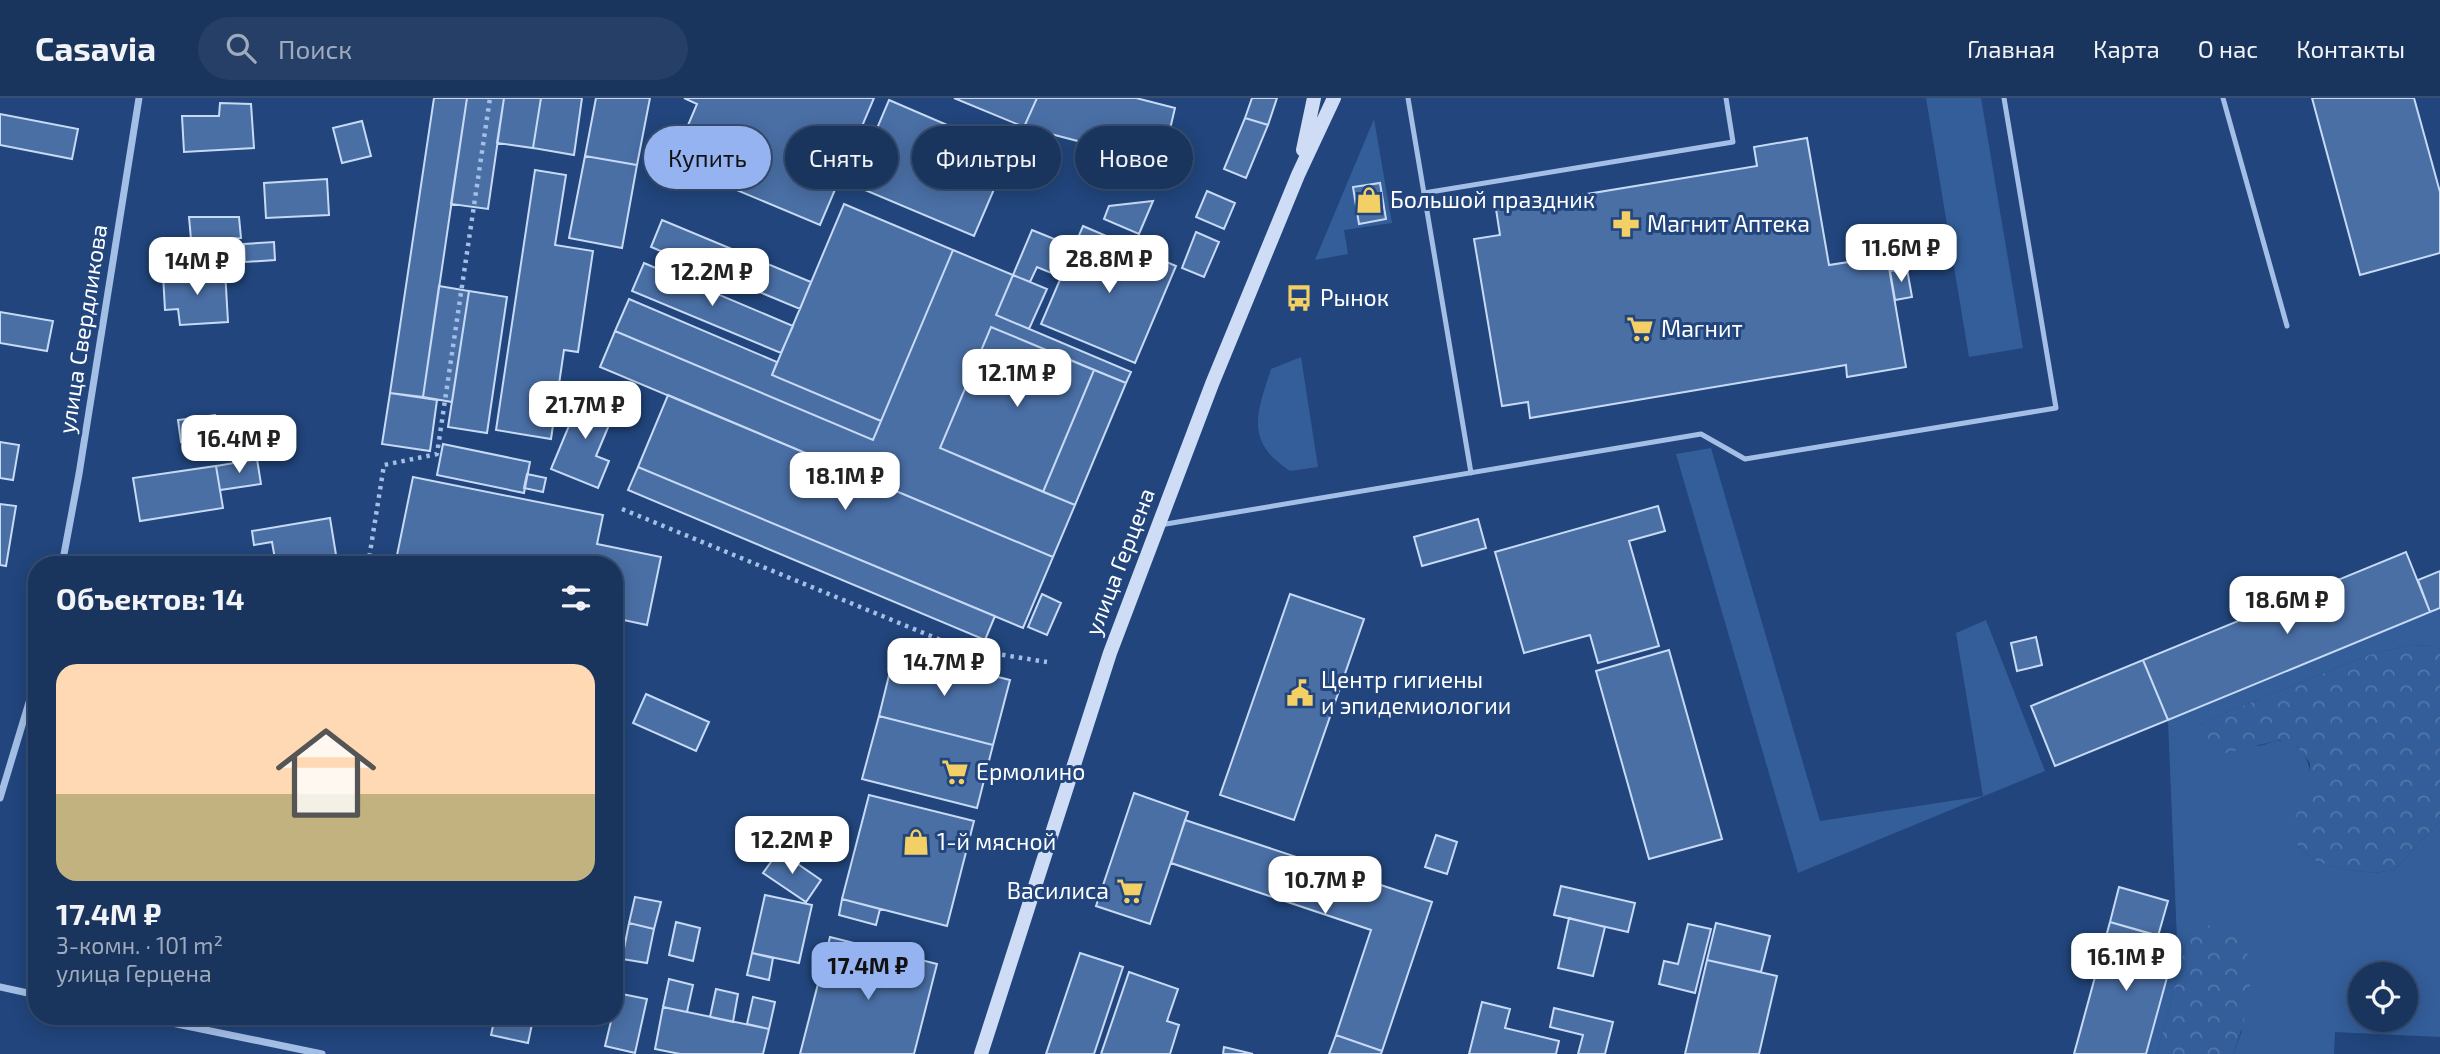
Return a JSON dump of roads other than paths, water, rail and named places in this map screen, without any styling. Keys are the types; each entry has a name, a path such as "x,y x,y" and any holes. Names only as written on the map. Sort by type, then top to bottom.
{"street":[{"name":"улица Свердликова","path":"64,556 139,98"},
{"path":"1298,175 1314,98"},
{"name":"улица Герцена","path":"981,1054 1110,653 1212,384 1298,175 1334,98"},
{"path":"0,798 28,706"},
{"path":"0,987 28,993"},
{"path":"182,1025 322,1054"}],"lane":[{"path":"1408,98 1471,473"},
{"path":"1424,193 1733,142 1726,98"},
{"path":"1160,525 1701,434 1745,460 2056,408 2004,98"},
{"path":"2223,98 2287,326"}],"place":[{"name":"Большой праздник","path":"1369,200"},
{"name":"Магнит Аптека","path":"1626,224"},
{"name":"Рынок","path":"1299,298"},
{"name":"Магнит","path":"1640,329"},
{"name":"Центр гигиены и эпидемиологии","path":"1300,693"},
{"name":"Ермолино","path":"955,772"},
{"name":"1-й мясной","path":"916,842"},
{"name":"Василиса","path":"1130,891"}]}
